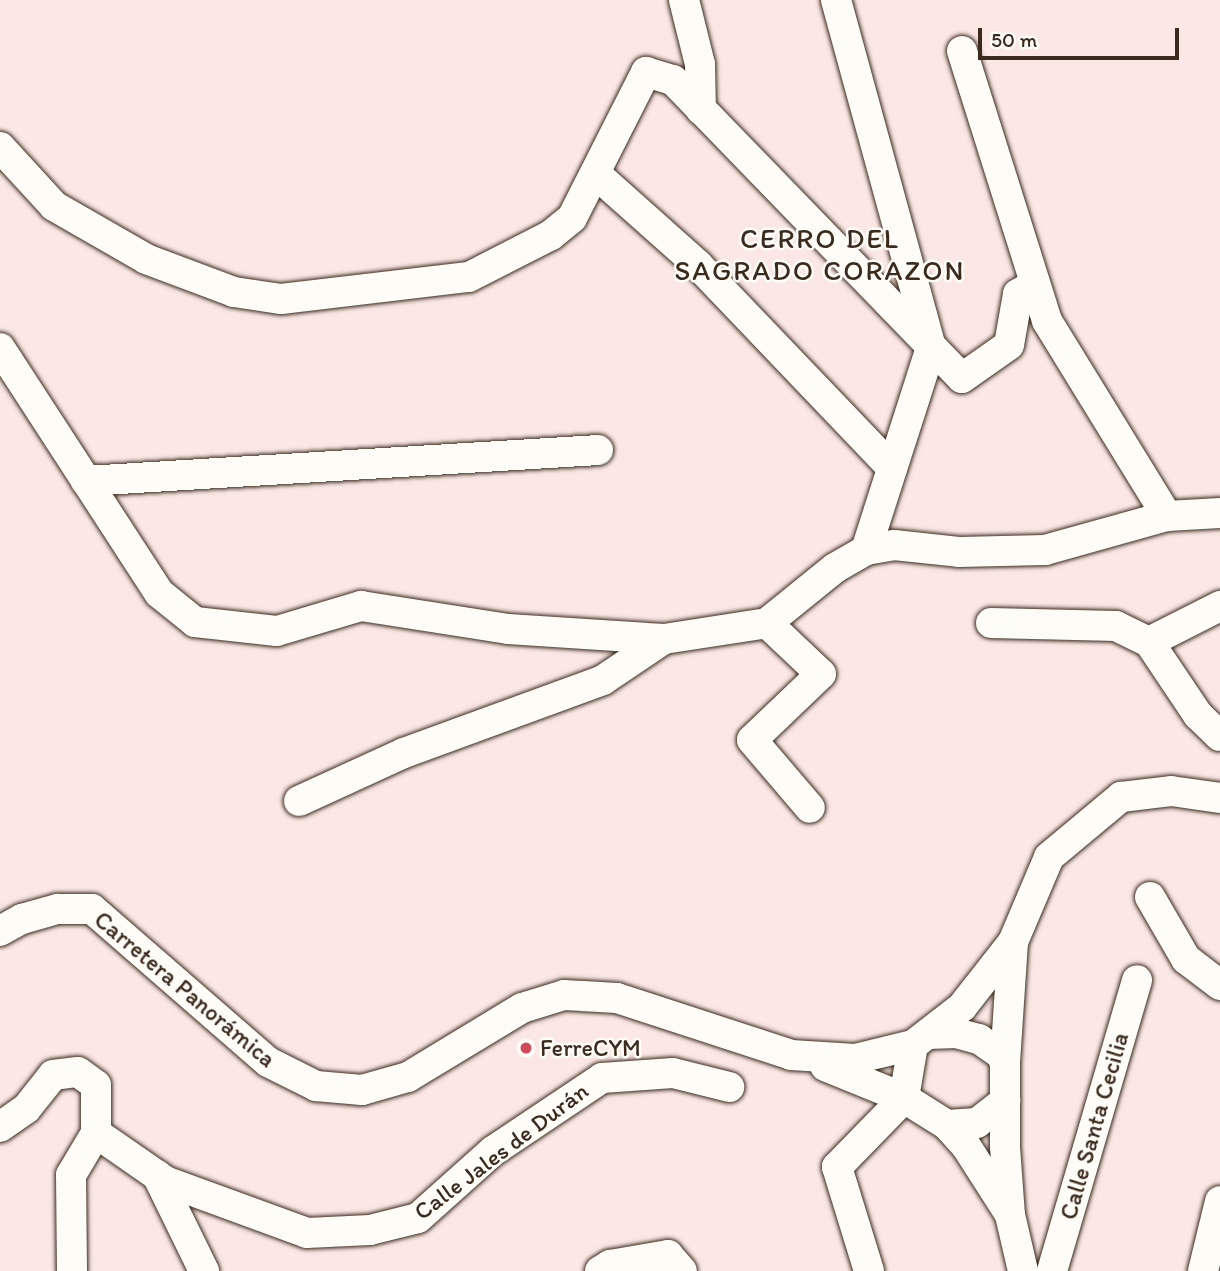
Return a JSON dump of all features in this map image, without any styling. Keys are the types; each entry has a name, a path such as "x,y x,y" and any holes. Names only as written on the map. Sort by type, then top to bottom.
{"street":[{"path":"684,0 700,64 701,110"},
{"path":"836,0 931,348 866,550"},
{"path":"961,51 1033,285 1047,321 1167,516"},
{"path":"0,147 54,206 146,259 234,292 281,299 469,277 551,235 572,218 646,72 673,80 962,378 983,366 1009,345 1018,294 1033,285"},
{"path":"596,174 698,265 892,468"},
{"path":"0,348 159,593 195,622 277,631 361,606 509,629 664,639 768,623 835,568 866,550 894,545 959,552 1045,550 1167,516 1220,513"},
{"path":"86,481 598,450"},
{"path":"1149,642 1220,606"},
{"path":"768,623 821,674 752,740 810,808"},
{"path":"991,623 1116,626 1149,642 1198,715 1220,736"},
{"path":"299,801 404,752 603,680 664,639"},
{"name":"Carretera Panorámica","path":"0,931 22,919 58,909 92,909 268,1062 316,1086 362,1090 408,1076 522,1008 564,995 617,998 791,1055 855,1059 921,1040 962,1007 1013,942 1049,857 1121,797 1171,791 1220,797"},
{"path":"1150,897 1186,959 1220,985"},
{"path":"1013,942 1005,1101 1010,1214 1017,1264"},
{"name":"Calle Santa Cecilia","path":"1052,1271 1137,980"},
{"path":"869,1271 837,1167 904,1098 921,1040 956,1033 979,1039 1002,1055 1005,1064"},
{"path":"791,1055 860,1077 904,1098 947,1125 966,1146 1010,1214"},
{"path":"0,1127 26,1109 53,1075 78,1072 96,1085 96,1133 71,1175 72,1271"},
{"name":"Calle Jales de Durán","path":"96,1133 157,1175 307,1233 370,1230 418,1218 494,1151 602,1077 673,1073 729,1087"},
{"path":"947,1125 977,1123 1005,1101"},
{"name":"Calle Jales de Durán","path":"157,1175 204,1271"},
{"path":"1203,1271 1220,1201"},
{"path":"600,1271 610,1265 668,1255 682,1271"}],"place":[{"name":"FerreCYM","path":"526,1048"}],"district":[{"name":"CERRO DEL SAGRADO CORAZON","path":"820,254"}]}
